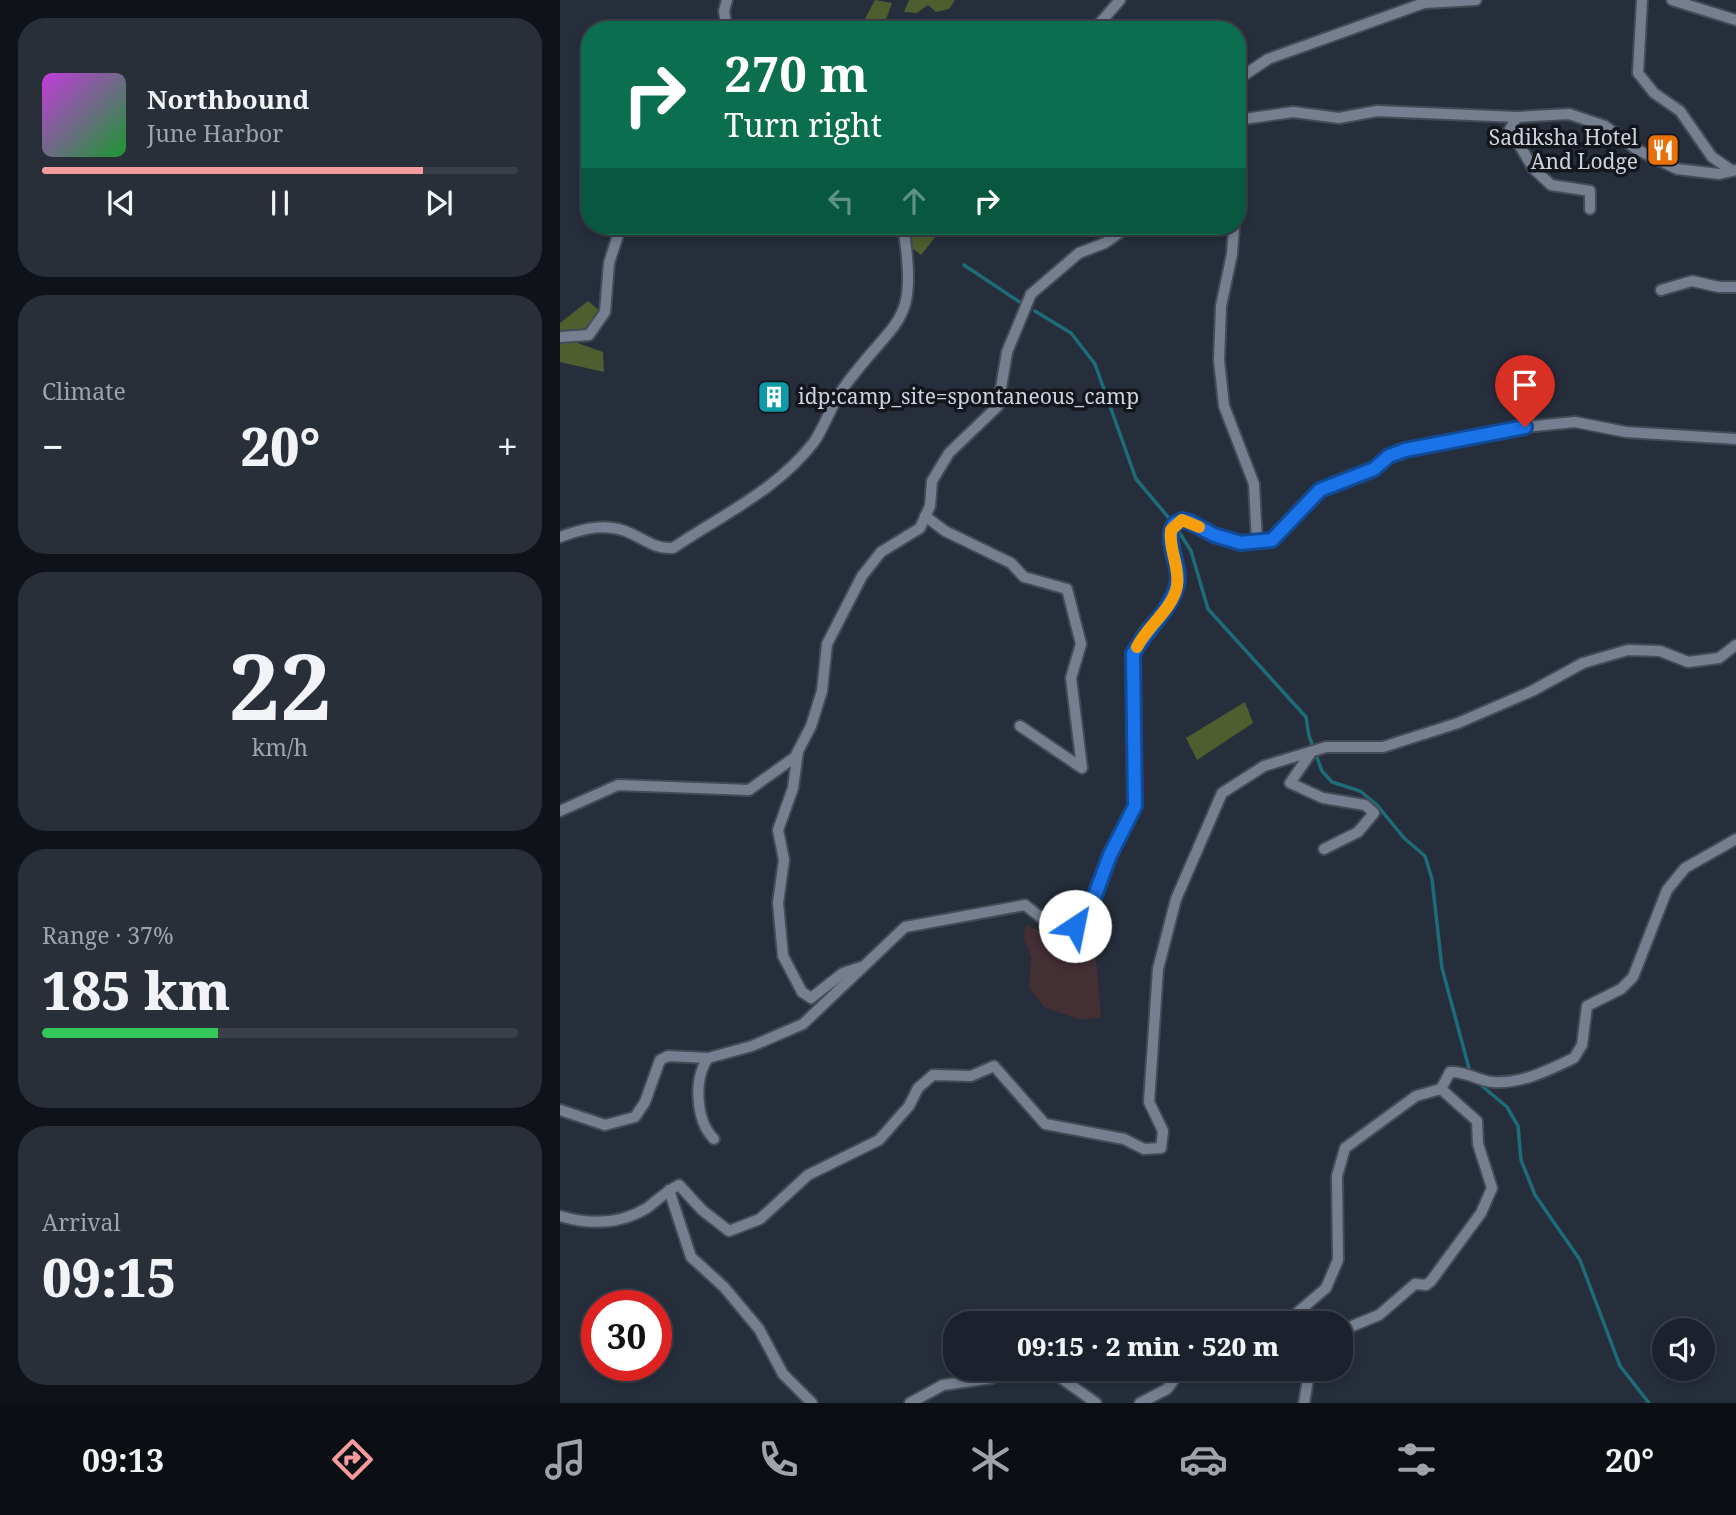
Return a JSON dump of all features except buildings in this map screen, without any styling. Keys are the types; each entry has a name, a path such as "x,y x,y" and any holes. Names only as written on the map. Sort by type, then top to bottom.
{"street":[{"path":"726,21 724,11 727,0"},
{"path":"1102,21 1120,0"},
{"path":"1246,74 1268,60 1424,4 1476,0"},
{"path":"1642,0 1637,73 1644,84 1680,111 1712,157 1734,171"},
{"path":"1672,0 1736,20"},
{"path":"1246,119 1293,112 1339,118 1377,111 1517,117 1569,114 1605,127 1636,149 1676,169 1720,174 1734,171"},
{"path":"1517,117 1510,130 1533,169 1551,185 1590,191 1590,209"},
{"path":"560,337 589,335 605,312 609,263 618,235"},
{"path":"560,537 590,528 610,526 628,532 659,549 673,548 760,494 814,441 842,390 899,323 910,286 904,235"},
{"path":"863,966 843,973 811,998 803,992 783,956 778,903 784,860 778,830 793,788 798,751 811,726 822,691 827,644 862,576 881,552 920,528 930,506 932,481 949,453 998,406 1007,352 1031,294 1079,253 1105,243 1116,235"},
{"path":"1233,235 1221,306 1219,360 1224,406 1254,484 1257,543"},
{"path":"1661,290 1692,281 1719,287 1736,286"},
{"path":"560,1110 605,1125 635,1117 645,1102 660,1060 668,1056 708,1058 752,1046 803,1024 905,927 1025,905 1048,923 1075,926 1088,914 1110,855 1135,806 1133,654 1143,633 1165,609 1177,587 1171,530 1182,520 1241,543 1272,540 1320,490 1374,469 1389,456 1405,450 1525,427 1574,422 1626,432 1736,439"},
{"path":"925,516 964,541 1011,563 1024,577 1067,589 1081,645 1071,678 1082,768 1020,726"},
{"path":"560,1216 586,1224 616,1220 646,1209 679,1185 702,1210 729,1231 760,1219 808,1175 878,1140 909,1106 918,1088 933,1075 971,1076 994,1066 1045,1124 1124,1139 1144,1149 1161,1148 1163,1131 1149,1102 1158,969 1176,899 1222,793 1264,766 1310,754 1325,747 1383,747 1396,743 1495,707 1583,663 1628,650 1660,651 1688,662 1719,657 1736,645"},
{"path":"560,811 618,785 749,790 798,751"},
{"path":"1310,754 1290,783 1323,797 1365,805 1374,813 1358,832 1324,849"},
{"path":"1299,1311 1326,1288 1338,1260 1338,1176 1345,1148 1416,1096 1441,1089 1450,1072 1463,1071 1491,1082 1519,1080 1574,1058 1581,1045 1587,1006 1621,989 1633,977 1667,890 1685,868 1736,839"},
{"path":"708,1058 701,1068 699,1098 704,1128 714,1139"},
{"path":"1353,1326 1379,1315 1415,1284 1426,1285 1431,1281 1482,1213 1492,1188 1478,1144 1477,1121 1441,1089"},
{"path":"669,1190 691,1258 724,1287 759,1329 783,1374 812,1403"},
{"path":"911,1403 943,1385 971,1381"},
{"path":"1065,1381 1096,1403"},
{"path":"1140,1403 1167,1389 1173,1381"},
{"path":"1304,1403 1308,1381"}],"shaded area":[{"path":"1026,925 1058,939 1095,947 1101,1017 1080,1020 1044,1007 1029,988 1031,957 1023,937"}],"green space":[{"path":"875,0 892,3 885,21 864,21"},
{"path":"909,0 955,0 949,9 936,12 928,5 917,13 904,12"},
{"path":"900,235 936,236 921,255"},
{"path":"588,301 600,311 592,327 572,341 603,352 604,372 560,362 560,323"},
{"path":"1245,702 1253,723 1197,760 1186,738"}],"waterway":[{"path":"964,265 1021,303"},
{"path":"1035,311 1071,333 1095,364 1136,479 1174,524 1191,551 1208,609 1306,717 1309,736 1322,771 1332,782 1360,791 1377,805 1404,838 1425,856 1432,879 1442,968 1470,1072"},
{"path":"1476,1081 1507,1107 1518,1126 1521,1160 1535,1195 1580,1260 1620,1366 1649,1403"}],"slow traffic":[{"path":"1137,647 1143,633 1165,609 1177,587 1177,566 1170,537 1174,524 1182,520 1199,527"}],"place":[{"name":"Sadiksha Hotel And Lodge","path":"1663,150"},
{"name":"idp:camp_site=spontaneous_camp","path":"774,397"}],"route":[{"path":"1075,926 1088,914 1110,855 1135,806 1133,654 1143,633 1165,609 1177,587 1177,566 1170,537 1174,524 1182,520 1190,522 1214,535 1241,543 1272,540 1320,490 1374,469 1389,456 1405,450 1525,427"}]}
